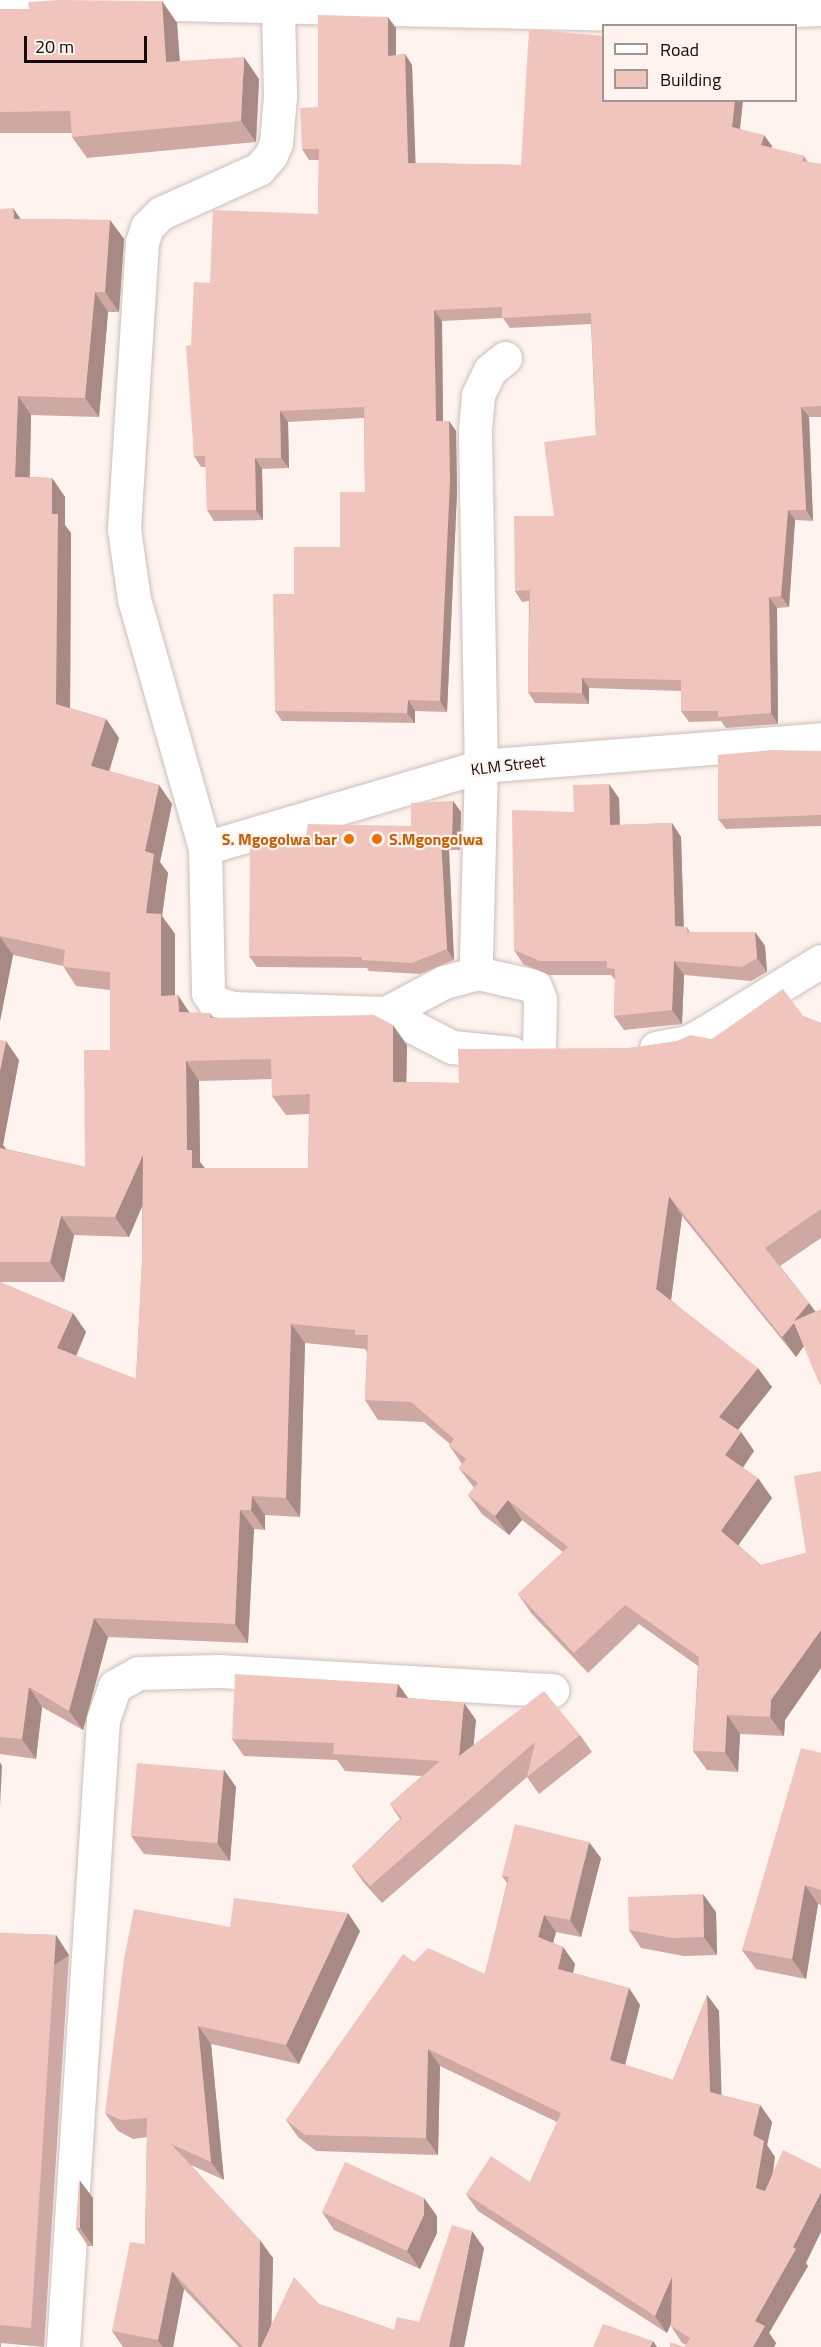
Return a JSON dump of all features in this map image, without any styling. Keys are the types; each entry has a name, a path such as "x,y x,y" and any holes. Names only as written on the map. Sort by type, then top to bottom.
{"street":[{"path":"0,8 85,2 278,8 425,7 667,15 821,9"},
{"path":"278,8 280,96 276,143 271,155 259,169 161,213 147,227 142,242 124,529 134,599 205,848 205,980 214,1002 233,1008 386,1013 452,1047 539,1052 573,1051"},
{"path":"477,973 481,766 475,431 478,395 490,370 505,358"},
{"name":"KLM Street","path":"205,848 481,766 821,739"},
{"path":"631,1050 688,1042 821,961"},
{"path":"386,1013 444,982 477,973 535,986 540,999 539,1052"},
{"path":"63,2347 103,1720 115,1686 138,1673 219,1671 552,1690"}],"building":[{"path":"162,1 166,62 244,57 241,121 72,137 70,111 0,112 0,9 29,9 28,2"},
{"path":"318,15 388,17 388,56 405,54 408,163 521,165 529,29 602,36 602,102 735,102 732,127 764,135 761,145 804,156 802,161 821,164 821,406 801,407 806,510 788,510 781,596 769,597 771,713 718,717 718,711 681,711 681,680 582,678 582,693 528,692 530,590 515,591 514,516 554,516 544,442 596,435 591,313 502,318 502,307 434,310 436,421 449,421 450,481 440,701 408,700 407,713 275,711 273,594 294,594 294,547 340,547 340,492 365,492 364,407 280,411 281,458 255,458 256,510 207,510 205,456 194,456 186,346 191,345 194,282 210,283 213,210 318,214 319,149 302,149 300,108 318,107"},
{"path":"13,208 14,219 110,220 105,292 95,292 85,398 18,396 15,477 52,478 52,514 58,514 56,704 106,719 91,766 159,785 145,851 154,854 146,913 161,914 161,996 178,995 179,1012 210,1013 210,1018 374,1015 393,1025 393,1082 459,1083 458,1049 629,1048 677,1041 690,1035 712,1039 783,989 803,1016 821,1023 821,1209 765,1248 809,1303 794,1321 821,1309 821,1386 794,1323 782,1337 669,1196 656,1289 758,1368 719,1417 741,1432 725,1455 758,1478 721,1531 761,1565 806,1553 794,1476 821,1471 821,1630 771,1700 770,1717 727,1715 725,1752 693,1751 699,1657 625,1605 574,1653 518,1594 568,1547 508,1500 495,1516 468,1495 478,1483 459,1468 466,1459 449,1445 454,1439 411,1402 365,1400 368,1335 355,1335 355,1330 291,1324 286,1498 252,1496 251,1510 240,1510 235,1624 94,1618 69,1711 29,1687 22,1739 0,1737 0,1282 73,1313 57,1348 136,1379 142,1262 143,1155 115,1217 61,1216 50,1262 0,1262 0,1148 85,1167 84,1050 110,1050 110,972 63,967 65,950 0,936 0,209","holes":["271,1059 272,1096 310,1094 308,1168 192,1168 192,1150 187,1150 186,1061"]},
{"path":"772,750 821,751 821,815 718,819 718,755"},
{"path":"609,784 610,825 672,823 675,926 687,927 687,932 755,932 757,958 742,967 674,961 672,1010 614,1016 615,969 607,968 607,961 540,961 514,950 512,810 574,812 573,785"},
{"path":"453,801 452,839 441,839 447,949 412,963 362,960 362,957 249,956 250,841 305,841 308,824 411,826 411,803"},
{"path":"0,1040 6,1041 0,1071"},
{"path":"235,1674 398,1684 396,1697 464,1703 459,1756 544,1691 580,1735 527,1777 535,1742 370,1886 352,1866 402,1818 390,1804 440,1761 333,1754 334,1743 232,1739"},
{"path":"801,1748 821,1753 821,1890 805,1885 792,1959 742,1950"},
{"path":"137,1763 224,1771 217,1843 131,1836"},
{"path":"515,1824 589,1842 570,1920 544,1915 538,1937 563,1947 558,1969 629,1988 610,2060 673,2080 707,1995 710,2092 760,2105 753,2135 764,2141 756,2188 765,2191 783,2150 821,2169 821,2192 793,2247 796,2249 755,2321 765,2326 753,2347 685,2347 690,2338 671,2326 672,2277 655,2316 466,2194 491,2156 530,2182 561,2113 428,2049 426,2138 305,2135 286,2120 403,1954 414,1962 428,1948 485,1974 509,1877 502,1876"},
{"path":"703,1894 704,1937 672,1938 629,1930 628,1897"},
{"path":"234,1898 348,1913 286,2045 198,2026 211,2162 171,2144 260,2240 258,2347 243,2347 172,2271 158,2340 112,2331 130,2242 145,2244 147,2118 121,2120 105,2113 124,1959 134,1909 230,1927"},
{"path":"0,1933 56,1935 31,2328 0,2325"},
{"path":"345,2162 424,2198 424,2215 407,2251 322,2212"},
{"path":"79,2180 80,2228 76,2228"},
{"path":"452,2225 472,2231 449,2347 261,2347 294,2277 319,2304 394,2330 397,2317 419,2322"},
{"path":"603,2324 653,2341 650,2347 593,2347"},
{"path":"670,2342 685,2347 670,2347"}],"place":[{"name":"S. Mgogolwa bar","path":"349,839"},
{"name":"S.Mgongolwa","path":"377,839"}]}
